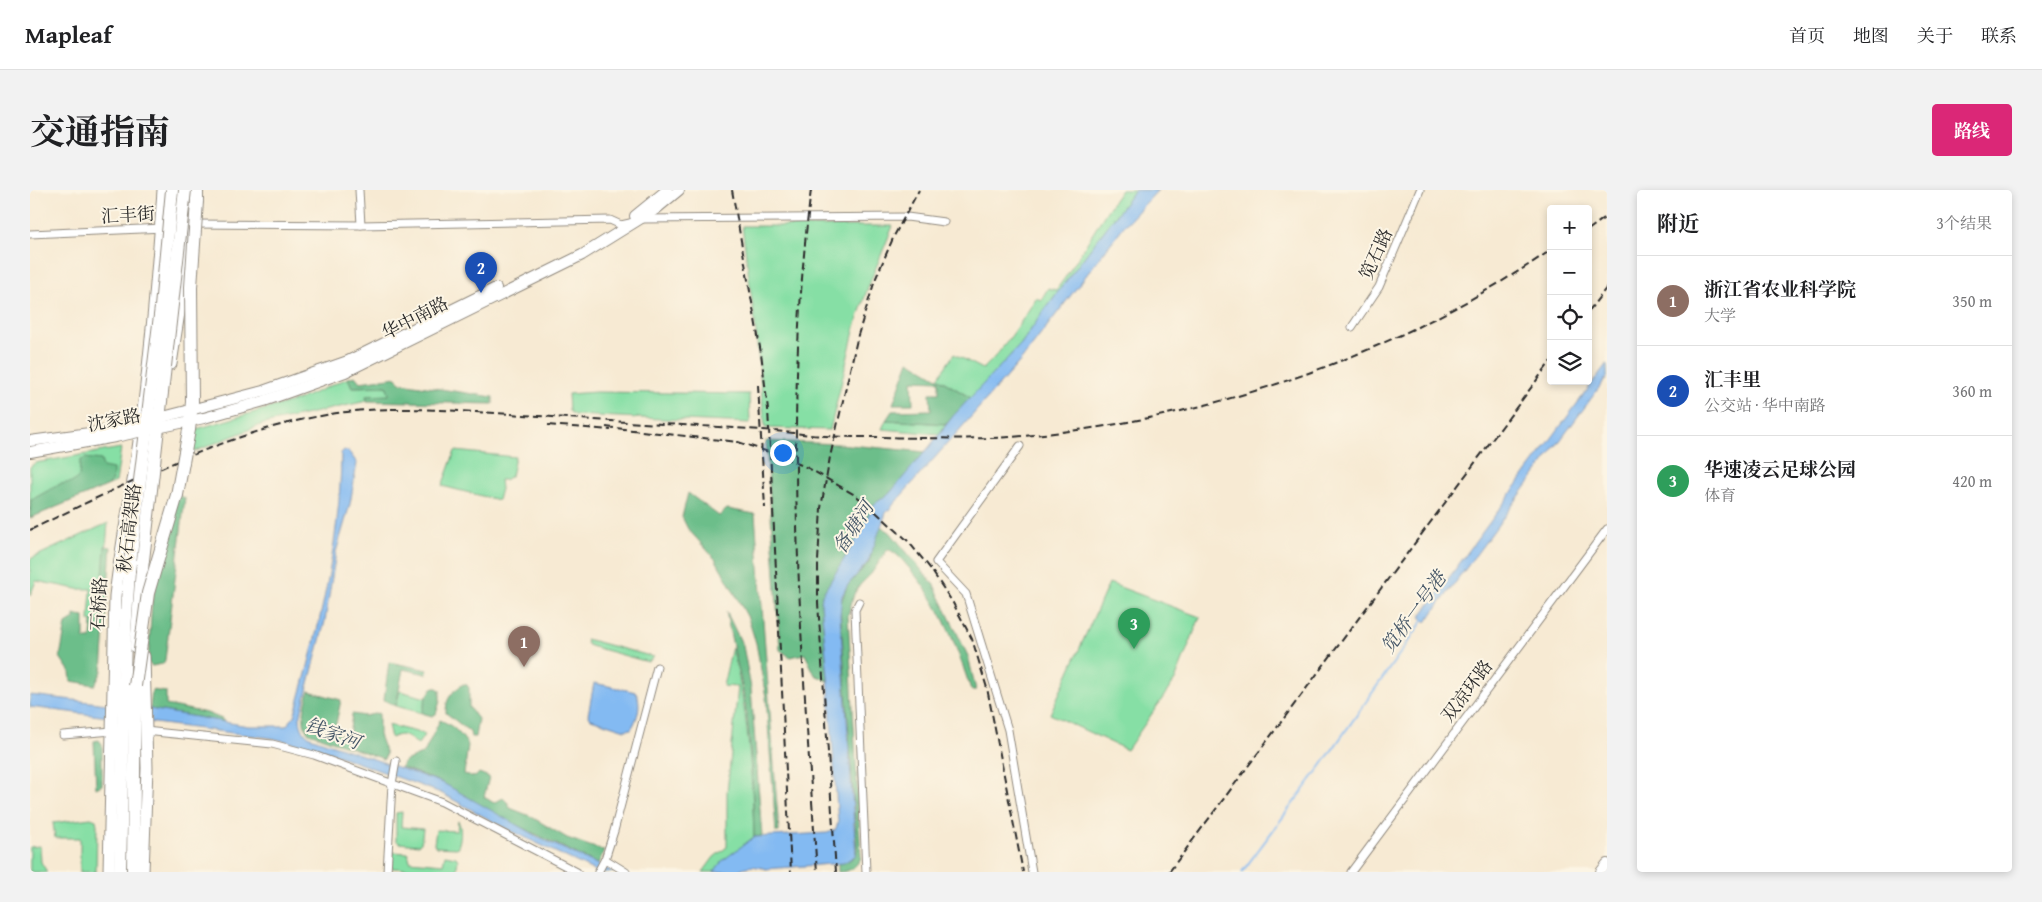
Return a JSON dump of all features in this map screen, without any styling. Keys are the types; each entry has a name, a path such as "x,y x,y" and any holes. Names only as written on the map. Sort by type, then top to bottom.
{"highway":[{"name":"秋石高架路","path":"120,872 123,691 128,585 157,344 172,190"},
{"name":"秋石高架路","path":"132,872 135,686 140,582 185,190"},
{"path":"135,686 148,593 177,495 189,430 192,402 191,287 195,194"}],"main road":[{"name":"石桥路","path":"109,872 116,586 135,468 157,284 163,190"},
{"name":"华中南路","path":"113,434 263,391 348,361 586,246 621,225 667,190"},
{"name":"华中南路","path":"204,418 264,401 345,372 582,255 656,209 679,190"},
{"path":"143,872 147,768 143,681 148,558 173,353 184,288 189,224 195,194"},
{"name":"沈家路","path":"30,452 113,434 204,418"},
{"name":"沈家路","path":"30,441 113,434"},
{"path":"1601,872 1607,864"}],"street":[{"path":"359,190 361,225"},
{"name":"笕石路","path":"1352,327 1379,287 1420,190"},
{"name":"汇丰街","path":"30,234 161,229 189,224 361,225 610,220 621,225 640,219 907,217 944,222"},
{"path":"1020,446 936,562 966,594 1008,730 1032,872"},
{"name":"双凉环路","path":"1352,872 1607,529"},
{"path":"859,602 855,610 866,872"},
{"path":"598,872 605,859 614,831 657,667"},
{"path":"64,735 113,728"},
{"path":"145,729 291,748 442,802 577,872"},
{"path":"387,872 392,784 396,761"},
{"path":"605,859 626,872"}],"green space":[{"path":"1121,190 1135,190 1048,305 1021,344 971,398 938,378 954,354 983,369 991,361 1012,335 1036,298 1041,300 1048,288 1056,290"},
{"path":"742,226 893,226 868,287 855,327 830,430 765,428 755,323"},
{"path":"909,361 971,398 946,424 886,420 892,411 931,410 930,393 939,393 939,381 912,380 913,404 893,404"},
{"path":"355,376 360,382 397,377 401,383 493,397 493,404 367,401 366,396 389,395 387,386 352,387 348,378"},
{"path":"348,378 352,387 387,386 390,396 366,396 367,401 263,424 191,453 193,430 300,399"},
{"path":"596,392 749,394 750,423 574,415 569,411 568,394"},
{"path":"886,420 946,424 939,434 882,429"},
{"path":"766,441 838,444 926,452 889,494 874,504 860,533 822,595 821,604 828,681 815,675 805,654 790,657 780,650"},
{"path":"121,448 116,482 30,518 30,467 35,463"},
{"path":"455,451 515,457 511,476 505,480 500,480 501,489 498,500 442,486"},
{"path":"85,458 101,460 103,467 113,469 113,478 109,485 30,518 31,500 60,484 73,482 79,476 80,461"},
{"path":"688,493 719,516 727,509 755,514 779,832 776,832 766,697 756,643 748,618 716,560 688,529 682,517"},
{"path":"177,495 185,498 165,660 163,664 152,666 148,663 152,601"},
{"path":"108,523 100,622 89,621 91,589 77,589 36,581 30,596 30,559"},
{"path":"880,526 890,532 934,585 968,656 976,690 971,690 954,642 931,597 903,560 888,549 871,574 854,594 848,615 861,858 852,869 838,872 838,864 854,857 857,849 840,605 847,586 869,562"},
{"path":"105,546 111,547 102,671 95,685 71,681 70,672 60,657 66,624 74,619 74,615 84,617 84,639 91,639 92,621 100,622"},
{"path":"1109,583 1200,617 1175,680 1127,750 1050,714"},
{"path":"726,611 743,646 751,688 762,836 754,837 748,724"},
{"path":"586,639 654,657 648,662 590,646 587,644"},
{"path":"732,647 742,694 748,742 754,837 723,861 714,872 703,872 714,857 727,847 727,792 738,687 723,686"},
{"path":"389,662 428,670 426,674 403,669 396,706 384,700"},
{"path":"463,684 469,688 469,707 478,719 475,737 471,737 470,732 446,713 450,696"},
{"path":"432,688 440,690 440,701 436,714 432,716 422,713 426,698"},
{"path":"152,690 166,692 166,705 207,713 222,719 224,722 150,709"},
{"path":"309,691 341,700 334,733 349,737 352,714 365,716 379,713 379,735 386,754 384,759 309,733 304,724 304,718"},
{"path":"400,691 426,698 422,713 396,706"},
{"path":"440,720 456,730 468,745 464,774 475,777 479,773 489,777 484,797 494,803 503,798 510,808 530,816 567,838 604,851 598,864 510,822 443,783 401,767 405,761 424,753"},
{"path":"388,725 425,734 418,744 403,735 391,738"},
{"path":"99,740 102,744 102,785 96,788 94,741"},
{"path":"402,812 401,827 423,829 419,845 399,843 396,840 396,813"},
{"path":"91,818 96,820 97,825 96,872 80,872 80,838 55,838 53,823"},
{"path":"458,821 461,834 457,848 436,847 434,844 436,830 457,831"},
{"path":"40,846 41,862 47,872 30,872 30,847"},
{"path":"393,852 408,853 410,861 443,864 445,855 456,857 458,860 456,872 392,868"}],"water":[{"path":"1135,190 1158,190 1124,226 1022,359 886,513 868,562 847,586 842,596 840,615 856,855 844,863 766,869 751,866 740,869 737,872 714,872 722,861 754,837 827,833 835,830 838,823 821,604 822,595 860,533 874,504 889,494 953,416 1021,344 1048,305"},
{"path":"1607,363 1607,377 1426,622 1420,617"},
{"path":"344,450 349,452 357,463 350,504 336,552 325,621 300,718 301,727 310,737 443,783 538,837 614,872 597,872 503,827 441,793 320,749 271,738 30,707 30,695 150,709 248,726 286,726 294,717 319,620 337,520 341,453"},
{"path":"594,683 636,692 639,701 638,711 636,721 631,729 625,730 591,719 588,715"}],"waterway":[{"name":"笕桥一号港","path":"1242,872 1321,766 1424,619"}],"railway":[{"path":"732,190 761,353 768,409 791,872"},
{"path":"811,190 802,275 797,360 796,446 800,616 817,872"},
{"path":"836,872 818,603 821,508 830,457 858,335 875,280 894,236 919,190"},
{"path":"1592,227 1607,216"},
{"path":"30,530 137,479 212,447 288,423 363,410 438,410 778,431 825,436 936,438 992,438 1066,432 1139,420 1212,403 1284,382 1355,355 1423,324 1489,289 1547,253"},
{"path":"1592,307 1607,287"},
{"path":"1169,872 1547,366"},
{"path":"758,385 765,508"},
{"path":"548,425 611,430"},
{"path":"606,427 738,442 775,454 808,468 855,495 907,540 930,568 953,603 972,639 987,688 1023,872"}],"place":[{"name":"汇丰里","path":"481,293"},
{"name":"华速凌云足球公园","path":"1134,649"},
{"name":"浙江省农业科学院","path":"524,667"}],"water label":[{"name":"备塘河","path":"853,527"},
{"name":"钱家河","path":"333,733"}]}
